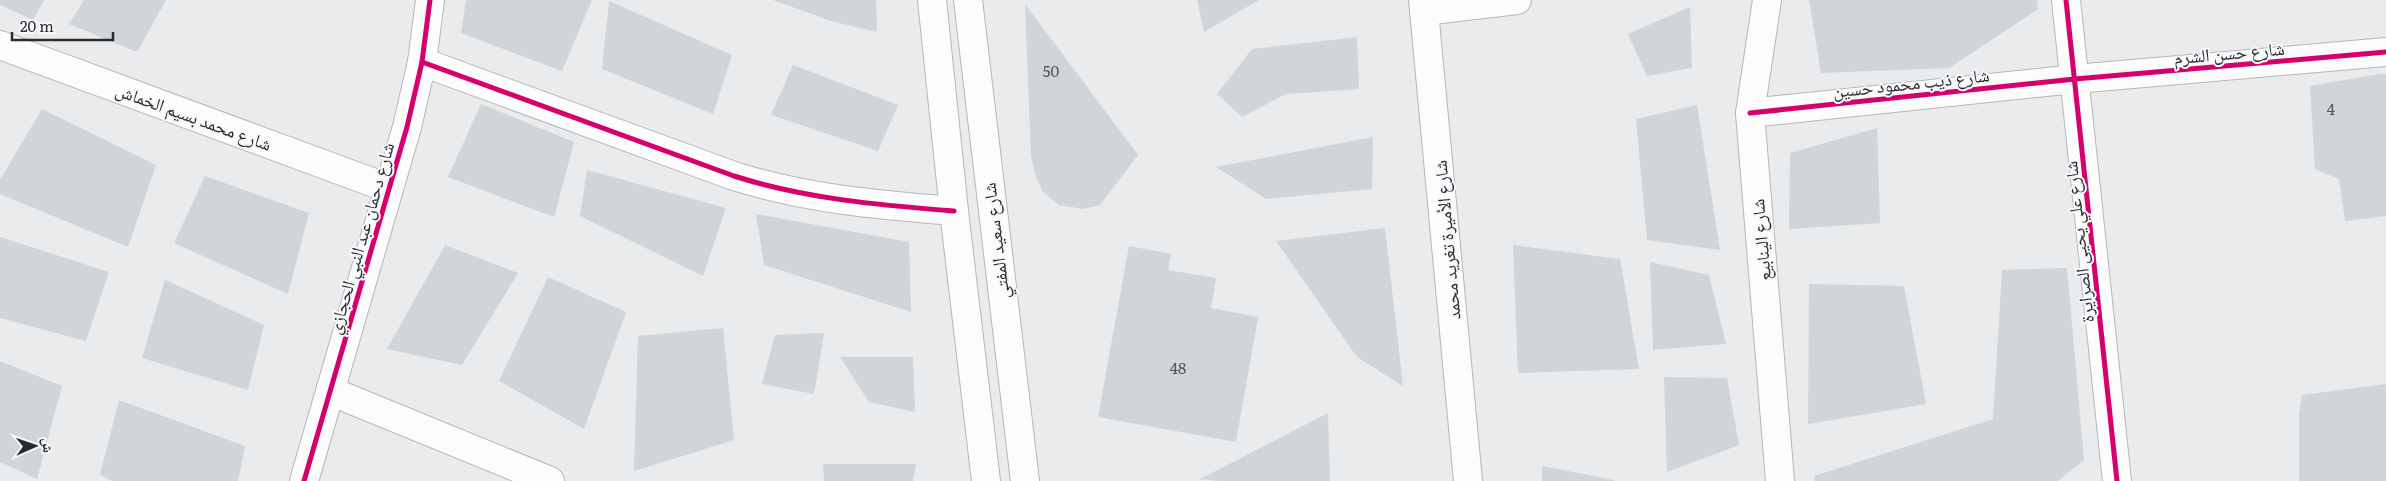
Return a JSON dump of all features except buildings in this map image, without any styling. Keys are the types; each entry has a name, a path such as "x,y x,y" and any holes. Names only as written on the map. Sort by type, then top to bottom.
{"street":[{"name":"شارع دحمان عبد النبي الحجازي","path":"304,481 407,127 422,62 430,0"},
{"name":"شارع سعيد المفتي","path":"932,0 954,211 986,481"},
{"name":"شارع سعيد المفتي","path":"968,0 1025,481"},
{"path":"1424,6 1517,0"},
{"name":"شارع الينابيع","path":"1768,0 1750,113 1780,481"},
{"name":"شارع علي يحيى الصرايرة","path":"2066,0 2117,481"},
{"name":"شارع الأميرة تغريد محمد","path":"1424,6 1468,481"},
{"name":"شارع محمد بسيم الخماش","path":"0,46 388,188"},
{"name":"شارع حسن الشرم","path":"2075,79 2386,52"},
{"path":"422,62 774,189 827,199 954,211"},
{"name":"شارع ذيب محمود حسين","path":"1750,113 2075,79"},
{"path":"330,391 550,481"}],"cycle path":[{"path":"304,481 407,127 422,62 430,0"},
{"path":"2066,0 2117,481"},
{"path":"1750,113 2075,79 2386,52"},
{"path":"422,62 734,176 761,184 843,200 954,211"}]}
